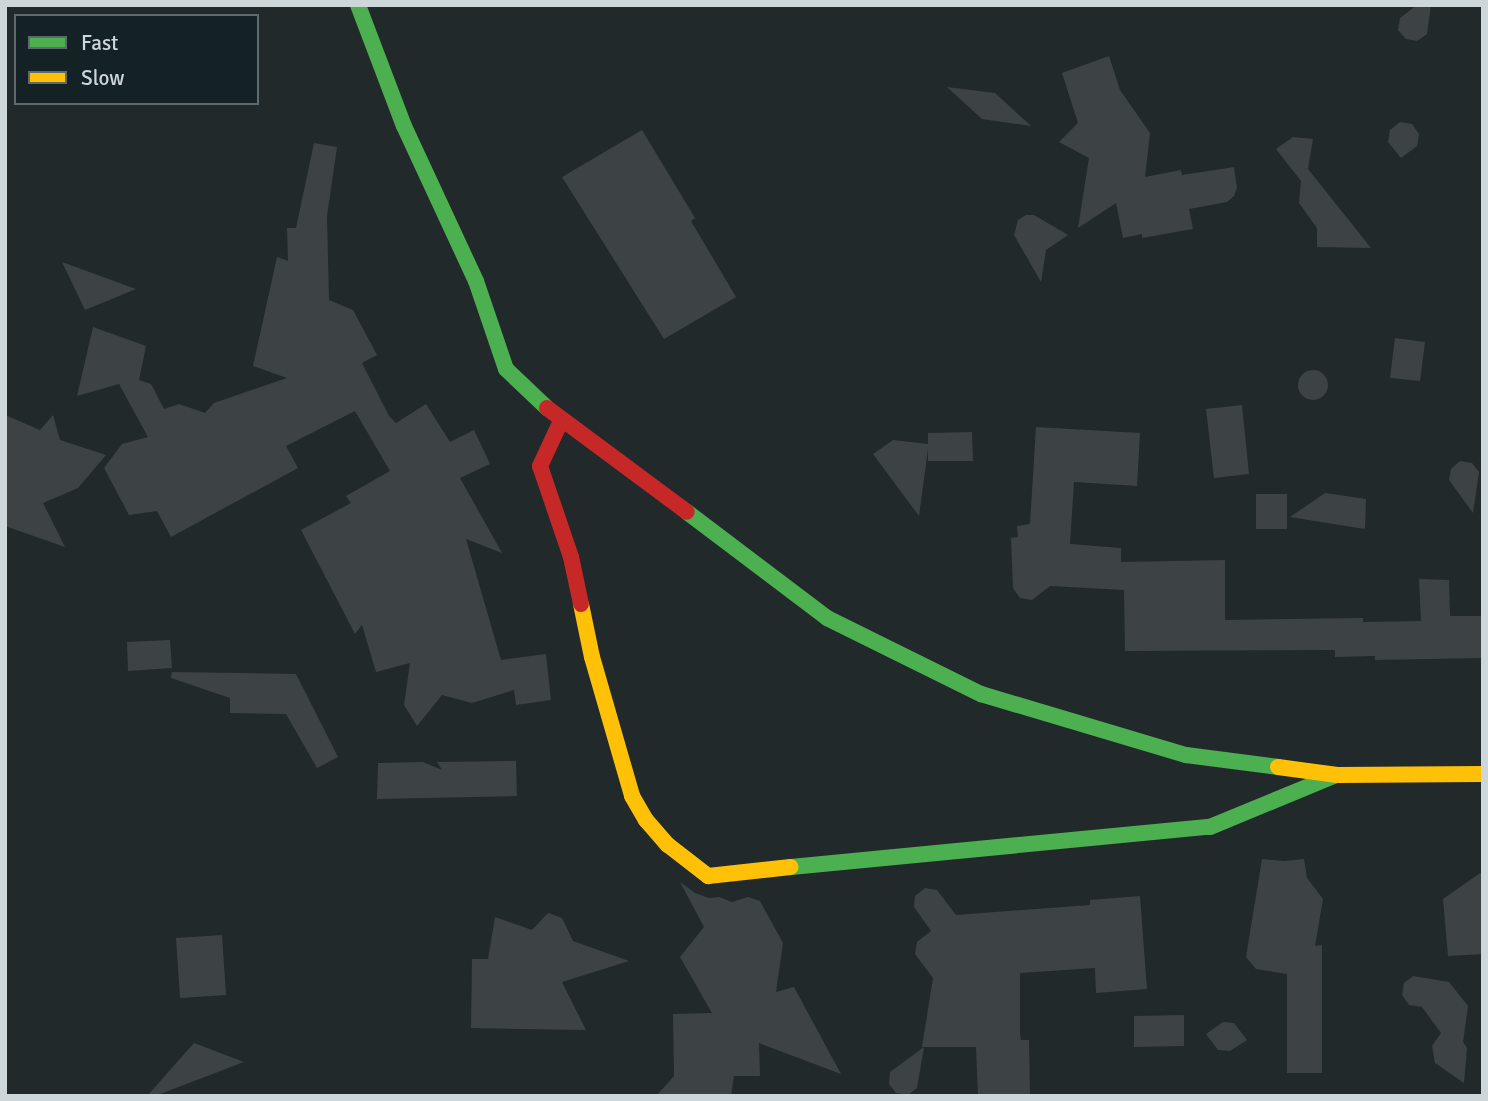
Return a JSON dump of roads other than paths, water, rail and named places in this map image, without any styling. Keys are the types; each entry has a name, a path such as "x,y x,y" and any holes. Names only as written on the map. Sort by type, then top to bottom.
{"street":[{"path":"358,5 404,125 476,281 506,369 561,421 604,449 827,618 981,694 1186,755 1337,775 1483,774"},
{"path":"561,421 540,466 571,557 592,657 632,796 646,820 668,845 708,876 966,848 1210,827 1337,775"}]}
